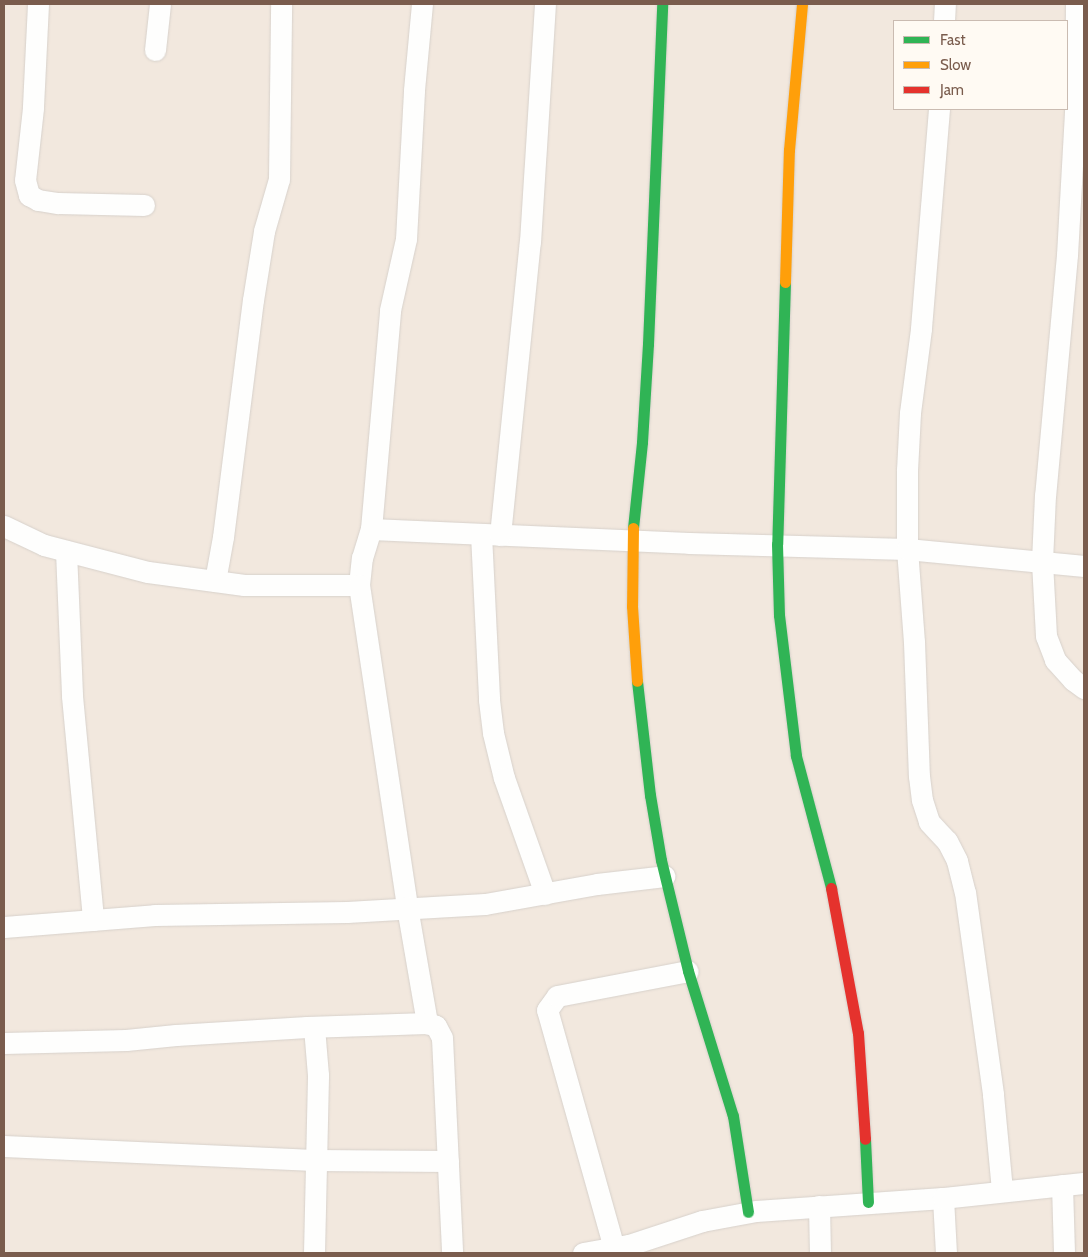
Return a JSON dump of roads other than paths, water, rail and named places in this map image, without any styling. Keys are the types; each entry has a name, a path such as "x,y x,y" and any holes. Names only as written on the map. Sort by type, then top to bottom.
{"street":[{"path":"38,4 33,108 25,180 29,195 38,200 58,203 144,205"},
{"path":"155,50 160,4"},
{"path":"215,582 226,518 253,300 264,231 279,179 281,4"},
{"path":"422,4 414,90 406,239 390,310 371,529 362,558 359,585 407,908 427,1023"},
{"path":"545,4 530,242 490,534 489,700 493,733 504,778 545,894"},
{"path":"662,4 648,344 642,442 632,540 632,606 641,730 650,795 665,876 688,971 731,1108 748,1212"},
{"path":"802,4 789,150 777,544 779,615 796,756 827,867 858,1033 862,1075 868,1202"},
{"path":"944,20 945,4"},
{"path":"1076,4 1075,112 1067,255 1045,495 1042,562 1046,636 1055,660 1073,680 1084,688"},
{"path":"939,110 921,329 910,413 907,549 922,800 930,822 947,841 957,862 965,892 993,1095 1002,1191"},
{"path":"4,526 44,545 148,572 244,585 359,585"},
{"path":"371,529 907,549 1084,566"},
{"path":"66,551 72,696 93,920"},
{"path":"4,927 155,915 347,912 485,904 665,876"},
{"path":"625,1249 548,1010 557,996 688,971"},
{"path":"4,1043 126,1040 176,1035 427,1023 436,1026 442,1038 452,1253"},
{"path":"314,1028 318,1075 314,1160 314,1253"},
{"path":"4,1146 314,1160 448,1161"},
{"path":"583,1253 625,1249 702,1221 748,1212 943,1198 1084,1183"},
{"path":"1062,1185 1064,1253"},
{"path":"943,1198 946,1253"},
{"path":"820,1206 820,1253"}]}
